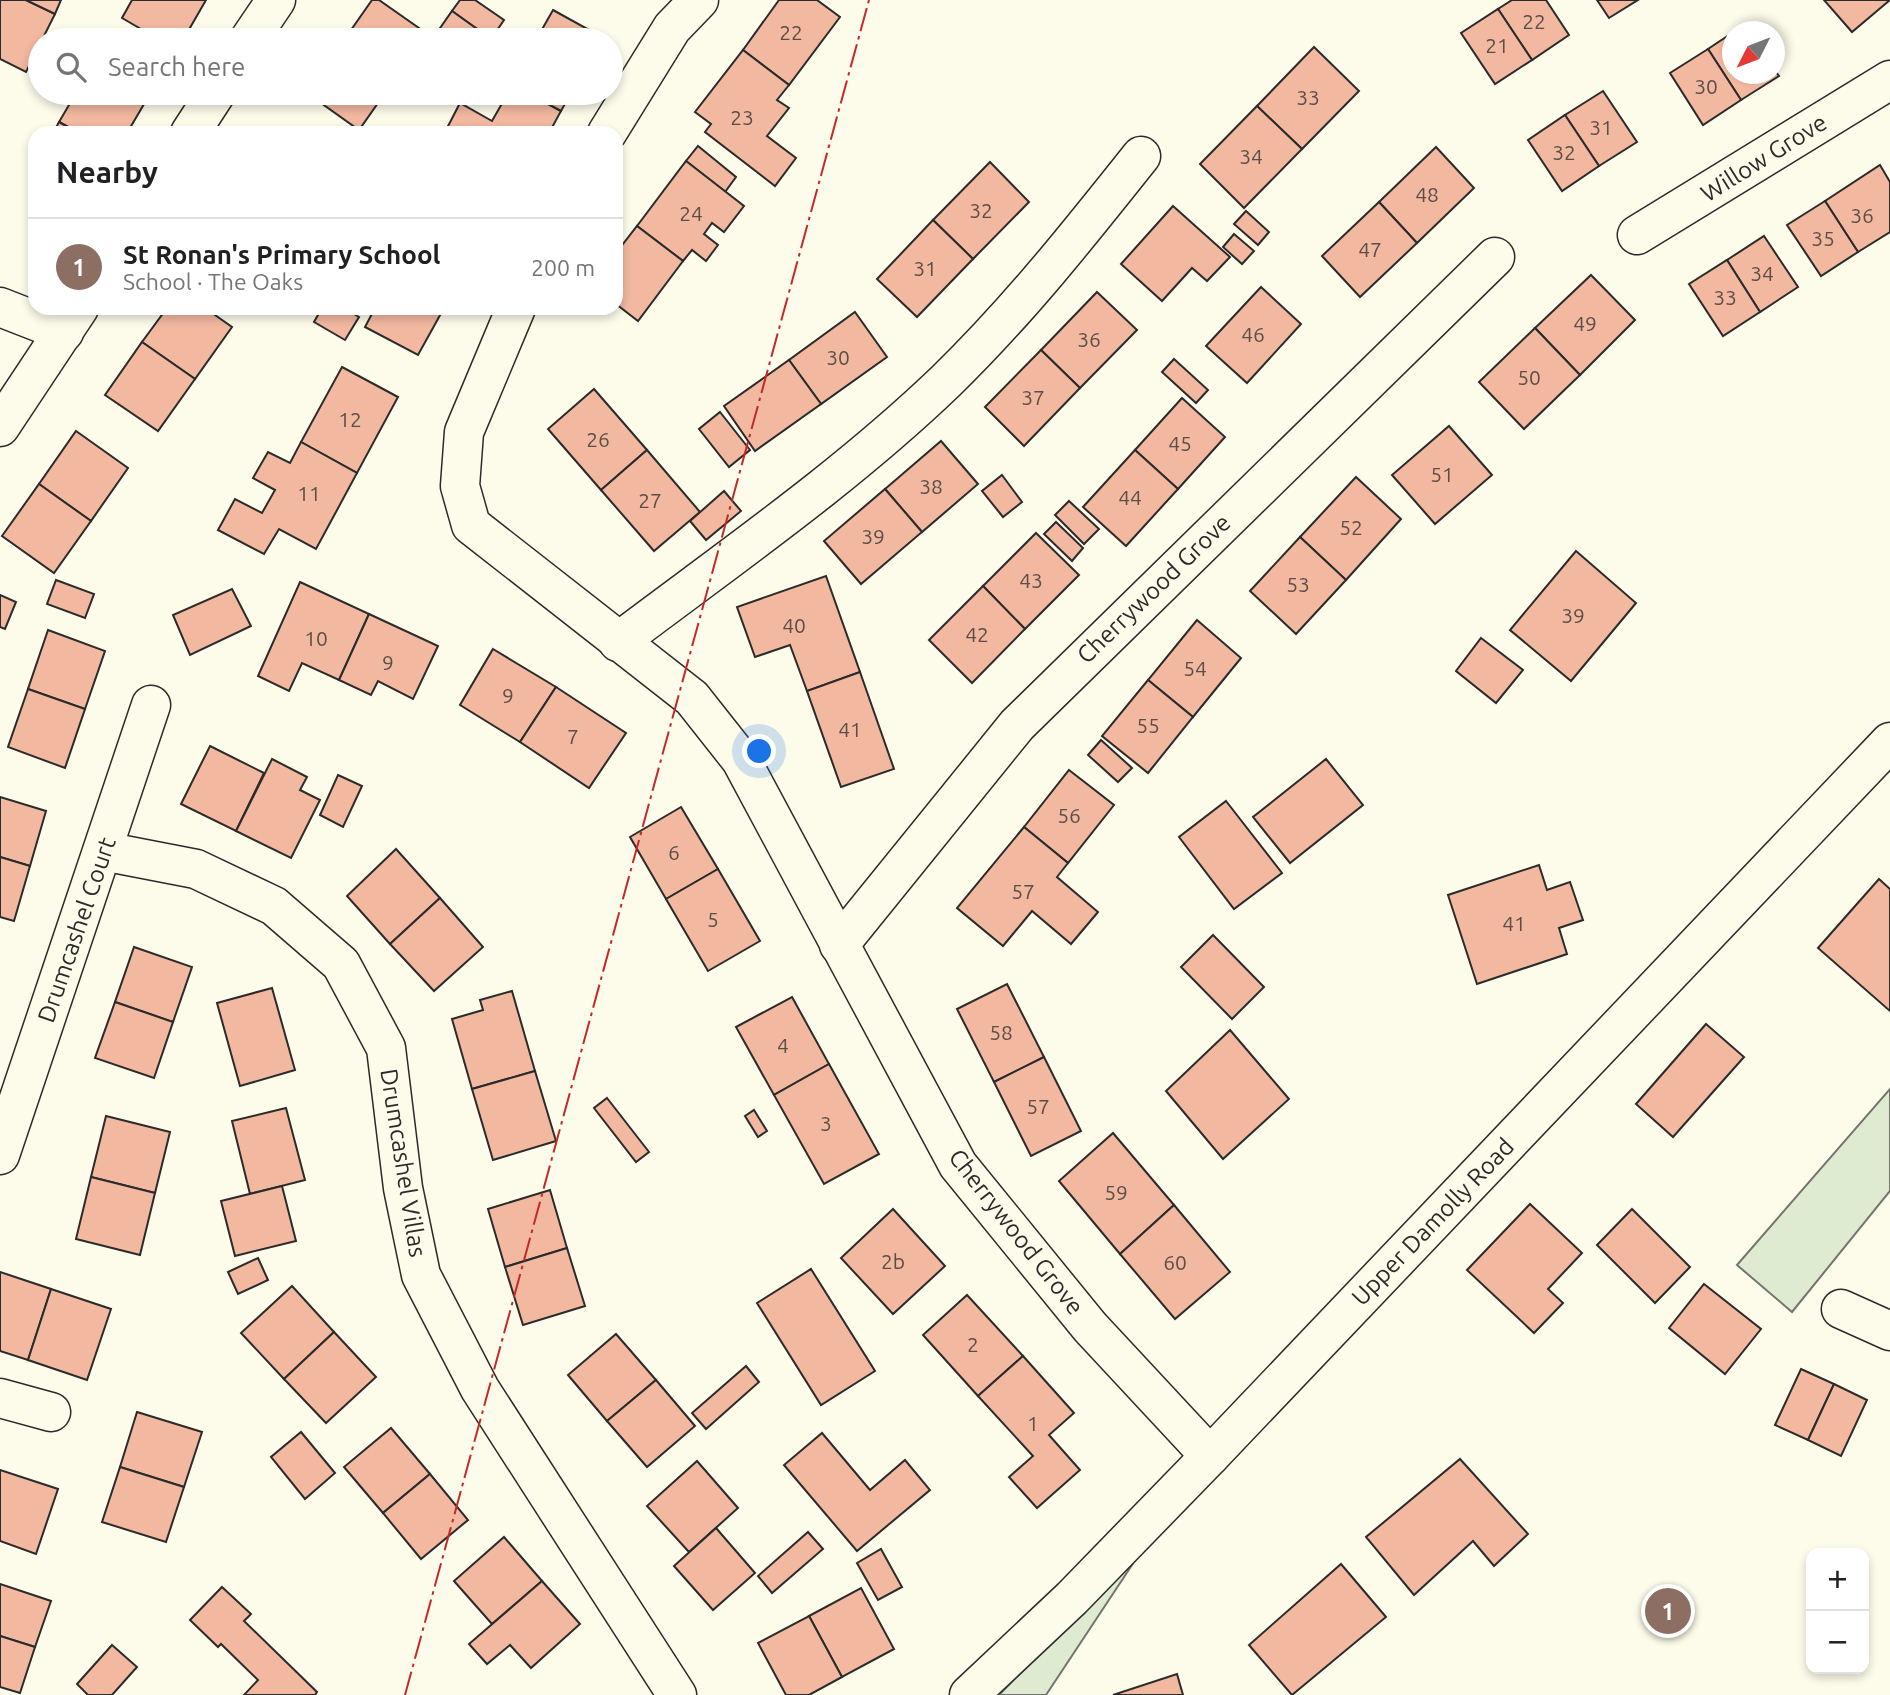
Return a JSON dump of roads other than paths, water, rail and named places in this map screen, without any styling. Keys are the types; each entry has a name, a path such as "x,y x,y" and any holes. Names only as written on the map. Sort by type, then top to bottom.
{"street":[{"path":"257,28 276,0"},
{"path":"611,126 672,28 699,0"},
{"name":"Willow Grove","path":"1637,235 1890,80"},
{"path":"195,126 208,105"},
{"path":"618,642 849,468 945,381 1009,316 1141,156"},
{"name":"Cherrywood Grove","path":"839,945 1017,725 1495,257"},
{"path":"0,307 28,312"},
{"path":"0,427 72,320 44,315"},
{"name":"Cherrywood Grove","path":"513,315 464,432 460,486 471,525 692,698 740,760 958,1165 1090,1327 1210,1456"},
{"name":"Drumcashel Court","path":"0,1155 151,705"},
{"name":"Upper Damolly Road","path":"969,1695 1072,1598 1210,1456 1890,742"},
{"name":"Drumcashel Villas","path":"103,851 196,869 274,906 341,964 386,1048 402,1188 421,1275 480,1388 677,1695"},
{"path":"1841,1309 1889,1327"},
{"path":"0,1398 51,1412"}],"place":[{"name":"St Ronan's Primary School","path":"1668,1611"}]}
